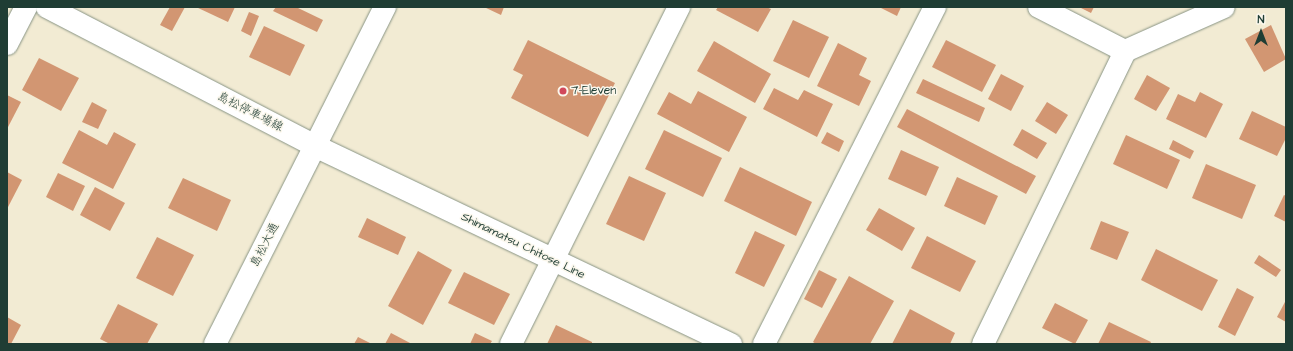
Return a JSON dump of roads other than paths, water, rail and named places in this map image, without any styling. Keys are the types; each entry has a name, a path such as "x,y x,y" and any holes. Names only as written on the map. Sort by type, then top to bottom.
{"street":[{"path":"7,44 26,7"},
{"name":"島松停車場線","path":"47,7 315,146"},
{"path":"315,146 385,7"},
{"path":"511,344 679,7"},
{"path":"764,344 936,7"},
{"path":"1039,7 1125,51"},
{"path":"983,344 1125,51 1224,7"},
{"name":"Shimamatsu Chitose Line","path":"315,146 731,344"},
{"name":"島松大通","path":"215,344 315,146"}],"place":[{"name":"7-Eleven","path":"563,91"}]}
